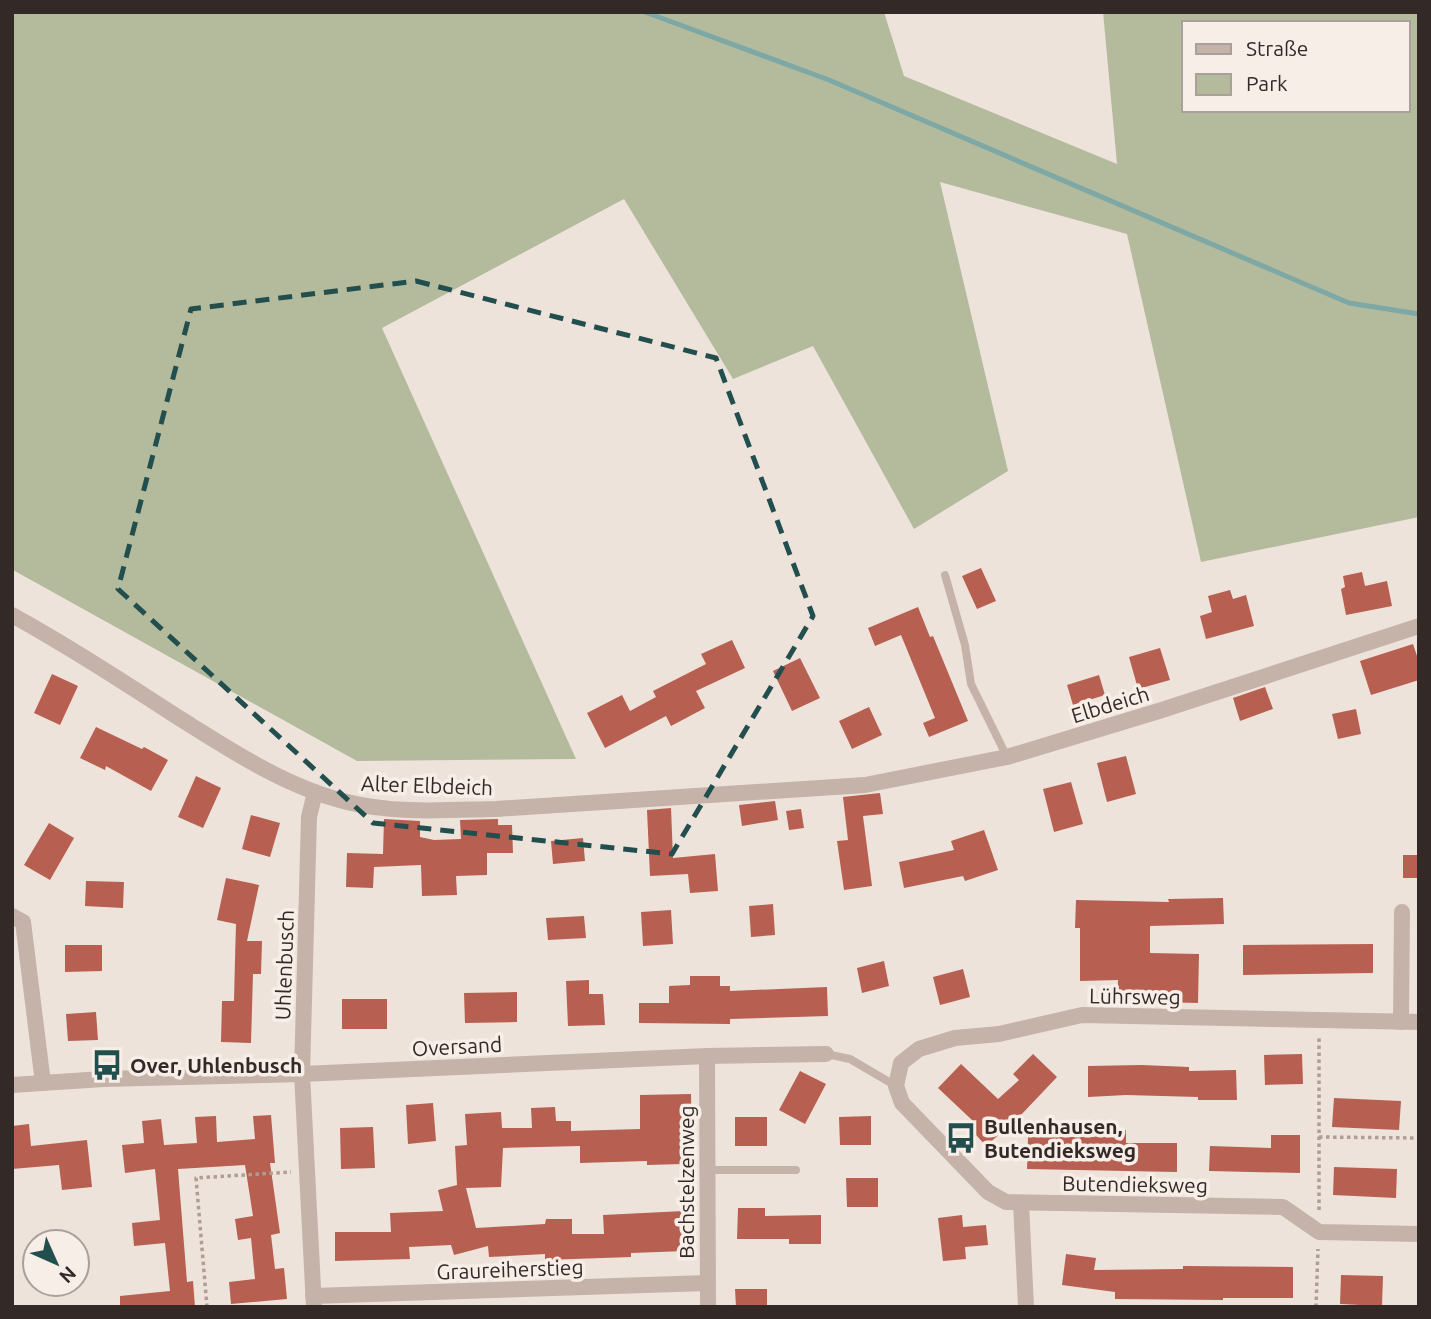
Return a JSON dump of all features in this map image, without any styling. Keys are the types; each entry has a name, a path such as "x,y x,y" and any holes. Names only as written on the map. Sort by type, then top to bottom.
{"street":[{"name":"Alter Elbdeich","path":"12,615 219,743 279,776 348,803 383,808 496,809 805,789"},
{"name":"Elbdeich","path":"805,789 865,785 1007,757 1162,710 1419,626"},
{"name":"Uhlenbusch","path":"314,1301 302,1074 309,817 315,792"},
{"path":"1401,1022 1402,912"},
{"path":"12,916 23,922 43,1083"},
{"name":"Lührsweg","path":"896,1086 901,1063 919,1049 955,1038 999,1034 1082,1015 1419,1022"},
{"name":"Oversand","path":"12,1085 103,1079 302,1074 707,1056 827,1054"},
{"name":"Bachstelzenweg","path":"707,1056 708,1307"},
{"name":"Butendieksweg","path":"896,1086 902,1103 988,1192 1006,1202 1283,1207 1319,1232"},
{"path":"1021,1203 1026,1307"},
{"path":"1319,1232 1419,1234"},
{"name":"Graureiherstieg","path":"314,1301 707,1283"}],"lane":[{"path":"945,575 965,645 971,684 1007,757"},
{"name":"Oversand","path":"827,1054 850,1059 896,1086"},
{"path":"707,1170 796,1170"}],"path":[{"path":"1316,1307 1319,1232 1319,1020"},
{"path":"1319,1137 1419,1138"},
{"path":"207,1307 196,1178 307,1171"}],"highlighted area":[{"path":"416,281 716,358 813,616 672,854 373,823 118,589 191,309"}],"green space":[{"path":"12,12 884,12 904,76 1117,164 1103,12 1419,12 1419,517 1201,562 1127,234 940,182 1008,471 914,529 813,346 733,379 624,199 382,328 576,759 357,761 13,570"}],"building":[{"path":"981,568 996,601 977,609 962,576"},
{"path":"1362,572 1365,586 1387,581 1392,606 1346,615 1341,589 1345,587 1343,576"},
{"path":"1230,590 1233,599 1246,595 1254,626 1206,639 1200,616 1212,612 1208,596"},
{"path":"918,607 968,721 929,737 923,723 935,718 901,635 875,646 868,628"},
{"path":"732,640 745,668 696,691 705,708 671,726 666,716 605,748 587,713 622,695 630,711 656,697 653,691 706,664 701,654"},
{"path":"1413,644 1419,662 1419,680 1371,695 1360,661"},
{"path":"1160,648 1170,680 1138,689 1129,657"},
{"path":"800,658 820,698 792,711 773,671"},
{"path":"52,674 78,686 60,725 34,713"},
{"path":"1099,675 1105,695 1073,705 1067,685"},
{"path":"1265,687 1273,709 1240,721 1233,698"},
{"path":"869,707 882,735 852,749 839,721"},
{"path":"1356,709 1361,734 1338,739 1332,714"},
{"path":"96,727 168,760 151,791 106,766 105,770 80,758"},
{"path":"1126,756 1136,794 1107,802 1097,763"},
{"path":"196,776 221,788 203,828 178,817"},
{"path":"1071,782 1083,824 1054,832 1043,789"},
{"path":"880,793 883,814 863,816 872,886 844,890 837,841 848,840 843,797"},
{"path":"775,801 778,820 742,826 739,805"},
{"path":"671,808 673,858 715,854 718,891 690,893 688,874 650,876 647,810"},
{"path":"801,809 804,828 789,830 786,811"},
{"path":"251,815 280,823 270,857 242,849"},
{"path":"384,819 420,821 420,837 434,840 461,839 460,820 498,819 498,825 512,825 513,853 487,853 487,875 456,876 457,895 422,896 421,865 374,867 373,888 346,887 347,853 383,854"},
{"path":"49,823 74,838 50,880 24,865"},
{"path":"984,830 998,870 965,881 963,876 904,888 899,862 954,850 951,841"},
{"path":"583,838 585,861 553,864 551,841"},
{"path":"1403,855 1419,855 1419,878 1403,878"},
{"path":"226,878 259,885 247,941 262,941 261,974 253,974 251,1043 221,1042 222,1001 234,1001 236,924 217,920"},
{"path":"86,881 124,882 123,908 85,906"},
{"path":"1223,898 1224,924 1150,926 1150,953 1199,954 1198,1003 1117,1001 1118,980 1080,981 1080,928 1075,928 1076,900 1169,902 1168,899"},
{"path":"773,904 775,935 751,937 749,906"},
{"path":"671,910 673,944 643,946 641,912"},
{"path":"584,916 586,938 548,940 546,918"},
{"path":"1373,944 1373,973 1243,975 1243,945"},
{"path":"65,945 102,945 102,971 65,972"},
{"path":"884,961 889,986 862,993 857,968"},
{"path":"963,969 970,997 940,1005 933,977"},
{"path":"690,976 720,976 720,986 730,986 730,991 827,987 828,1016 730,1019 730,1024 639,1023 639,1003 669,1003 669,986 690,985"},
{"path":"589,980 589,994 603,994 605,1025 568,1026 566,981"},
{"path":"517,992 517,1022 465,1023 464,993"},
{"path":"342,999 387,999 387,1029 342,1029"},
{"path":"96,1012 98,1040 68,1041 66,1014"},
{"path":"1033,1054 1057,1077 1020,1116 986,1146 968,1126 973,1121 938,1088 961,1064 998,1099 1019,1080 1013,1074"},
{"path":"1302,1054 1303,1084 1265,1085 1264,1055"},
{"path":"1088,1066 1189,1067 1189,1071 1236,1070 1237,1100 1126,1095 1088,1097"},
{"path":"800,1071 826,1084 805,1124 779,1110"},
{"path":"691,1094 692,1146 682,1146 683,1164 647,1165 647,1161 580,1163 580,1146 503,1148 501,1187 466,1188 476,1228 545,1224 546,1219 572,1219 572,1234 604,1234 603,1215 684,1211 686,1251 631,1253 631,1257 545,1260 545,1254 489,1257 488,1246 454,1255 451,1245 409,1247 410,1259 335,1261 335,1232 391,1232 390,1213 443,1211 438,1190 457,1185 455,1146 467,1145 465,1114 501,1112 502,1128 532,1128 531,1108 555,1107 556,1121 571,1121 571,1131 640,1129 640,1095"},
{"path":"1334,1098 1401,1101 1399,1130 1332,1127"},
{"path":"433,1103 436,1141 408,1144 406,1105"},
{"path":"271,1115 275,1163 270,1163 280,1233 271,1235 275,1269 284,1268 287,1299 231,1304 229,1282 255,1279 251,1238 238,1240 235,1219 253,1216 245,1165 178,1169 187,1282 193,1281 195,1307 120,1307 120,1296 170,1291 165,1243 134,1246 132,1223 160,1220 155,1169 125,1173 122,1145 144,1143 142,1121 161,1119 164,1145 197,1143 195,1117 216,1116 217,1142 255,1139 253,1116"},
{"path":"871,1116 871,1145 840,1145 839,1117"},
{"path":"735,1117 767,1117 767,1146 735,1146"},
{"path":"29,1124 31,1146 87,1140 92,1187 62,1190 59,1165 12,1169 12,1126"},
{"path":"373,1127 375,1168 341,1169 340,1128"},
{"path":"1095,1130 1126,1130 1126,1143 1177,1143 1177,1172 1027,1169 1028,1137 1095,1137"},
{"path":"1271,1135 1300,1135 1300,1173 1209,1171 1210,1146 1271,1148"},
{"path":"1334,1167 1397,1169 1396,1198 1333,1195"},
{"path":"846,1178 878,1178 878,1207 847,1207"},
{"path":"738,1208 765,1208 765,1216 821,1215 821,1244 789,1244 789,1239 737,1239"},
{"path":"962,1215 963,1227 986,1225 988,1245 965,1247 966,1259 943,1261 938,1218"},
{"path":"1066,1254 1096,1258 1094,1270 1183,1269 1183,1266 1293,1267 1293,1298 1115,1299 1115,1292 1062,1285"},
{"path":"1341,1275 1383,1276 1382,1306 1340,1304"},
{"path":"735,1289 767,1289 767,1307 736,1307"}],"waterway":[{"path":"645,12 829,80 1349,303 1419,314"}],"place":[{"name":"Over, Uhlenbusch","path":"107,1065"},
{"name":"Bullenhausen, Butendieksweg","path":"961,1138"}]}
